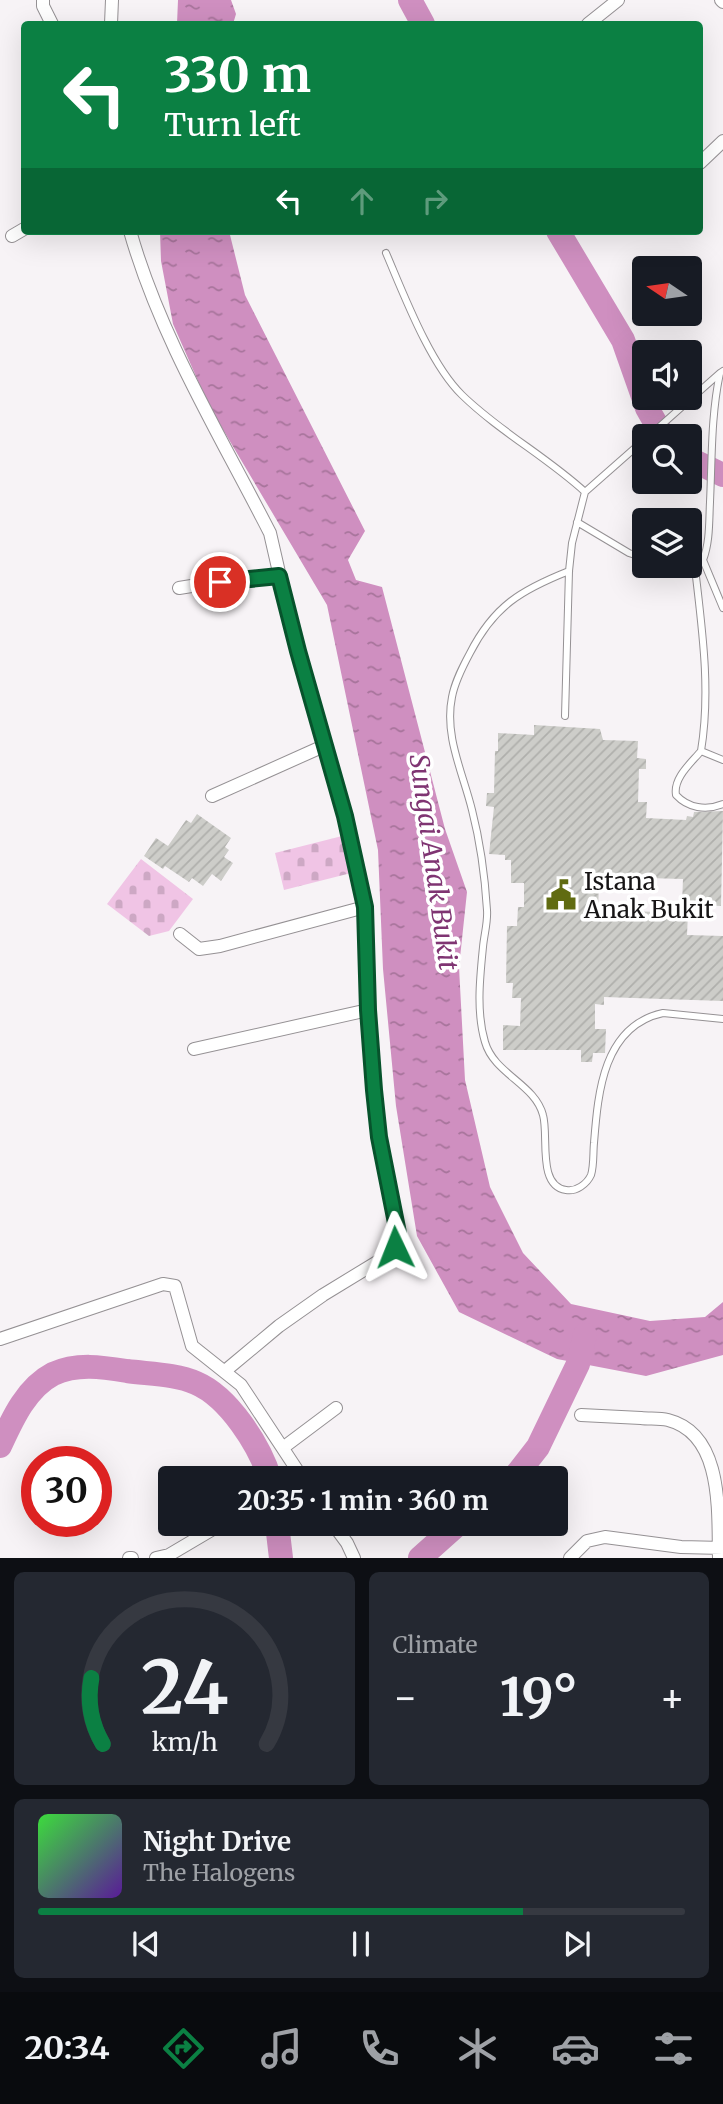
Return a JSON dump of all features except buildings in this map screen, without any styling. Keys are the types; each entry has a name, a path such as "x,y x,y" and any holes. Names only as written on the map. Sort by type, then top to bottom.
{"street":[{"path":"43,0 50,21"},
{"path":"111,21 112,0"},
{"path":"592,21 618,0"},
{"path":"703,160 723,141"},
{"path":"12,236 21,231"},
{"path":"131,235 141,271 166,328 270,533 298,651 345,816 365,907 368,1010 379,1137 398,1233 395,1247 382,1259 279,1326 225,1371"},
{"path":"179,588 241,578 279,576"},
{"path":"212,796 326,745"},
{"path":"180,934 199,949 220,946 365,907"},
{"path":"194,1049 368,1010"},
{"path":"0,1339 163,1284 175,1286 192,1346 241,1385 295,1466"},
{"path":"284,1447 336,1408"},
{"path":"569,1558 587,1541 605,1537 720,1551 715,1468 703,1440 668,1420 581,1415"},
{"path":"156,1558 169,1555 202,1536"},
{"path":"342,1536 354,1558"}],"lane":[{"path":"386,253 412,314 461,394 561,470 585,492"},
{"path":"663,424 722,372"},
{"path":"722,372 716,395 709,530 703,561 723,608"},
{"path":"565,716 569,571 577,522 585,492 632,450"},
{"path":"577,522 632,554"},
{"path":"569,571 532,585 501,608 483,628 460,672 452,696 450,724 454,749 473,814 487,912 480,978 485,1043 503,1071 536,1098 543,1113 546,1130 546,1170 556,1187 576,1190 591,1174 596,1118 606,1065 623,1035 653,1016 663,1013 723,1019"},
{"path":"696,578 706,659 705,732 701,751 677,781 676,795 691,806 705,808 723,804"},
{"path":"701,751 723,760"}],"green space":[{"path":"354,833 363,870 284,890 275,853"},
{"path":"141,859 193,899 169,931 149,936 107,904"}],"water":[{"path":"178,0 231,0 236,14 234,21 177,21"},
{"name":"Sungai Anak Bukit","path":"160,235 230,235 245,295 365,531 348,560 356,580 382,587 445,829 467,892 459,967 465,1080 490,1187 523,1253 571,1304 650,1321 705,1317 723,1302 723,1355 646,1376 557,1359 459,1312 417,1236 396,1106 383,969 378,850 327,605 209,406 173,324 161,261"}],"waterway":[{"path":"410,0 421,21"},
{"path":"560,235 623,340 647,408 656,424"},
{"path":"702,465 723,475"},
{"path":"523,1466 538,1447 578,1364 585,1335"},
{"path":"0,1446 15,1415 43,1380 71,1368 108,1368 180,1378 208,1390 220,1399 242,1424 265,1466"},
{"path":"278,1536 281,1558"},
{"path":"420,1558 445,1536"}],"place":[{"name":"Istana Anak Bukit","path":"561,895"}],"route":[{"path":"220,582 279,576 345,816 365,907 374,1090 379,1137 398,1233 395,1247"}]}
